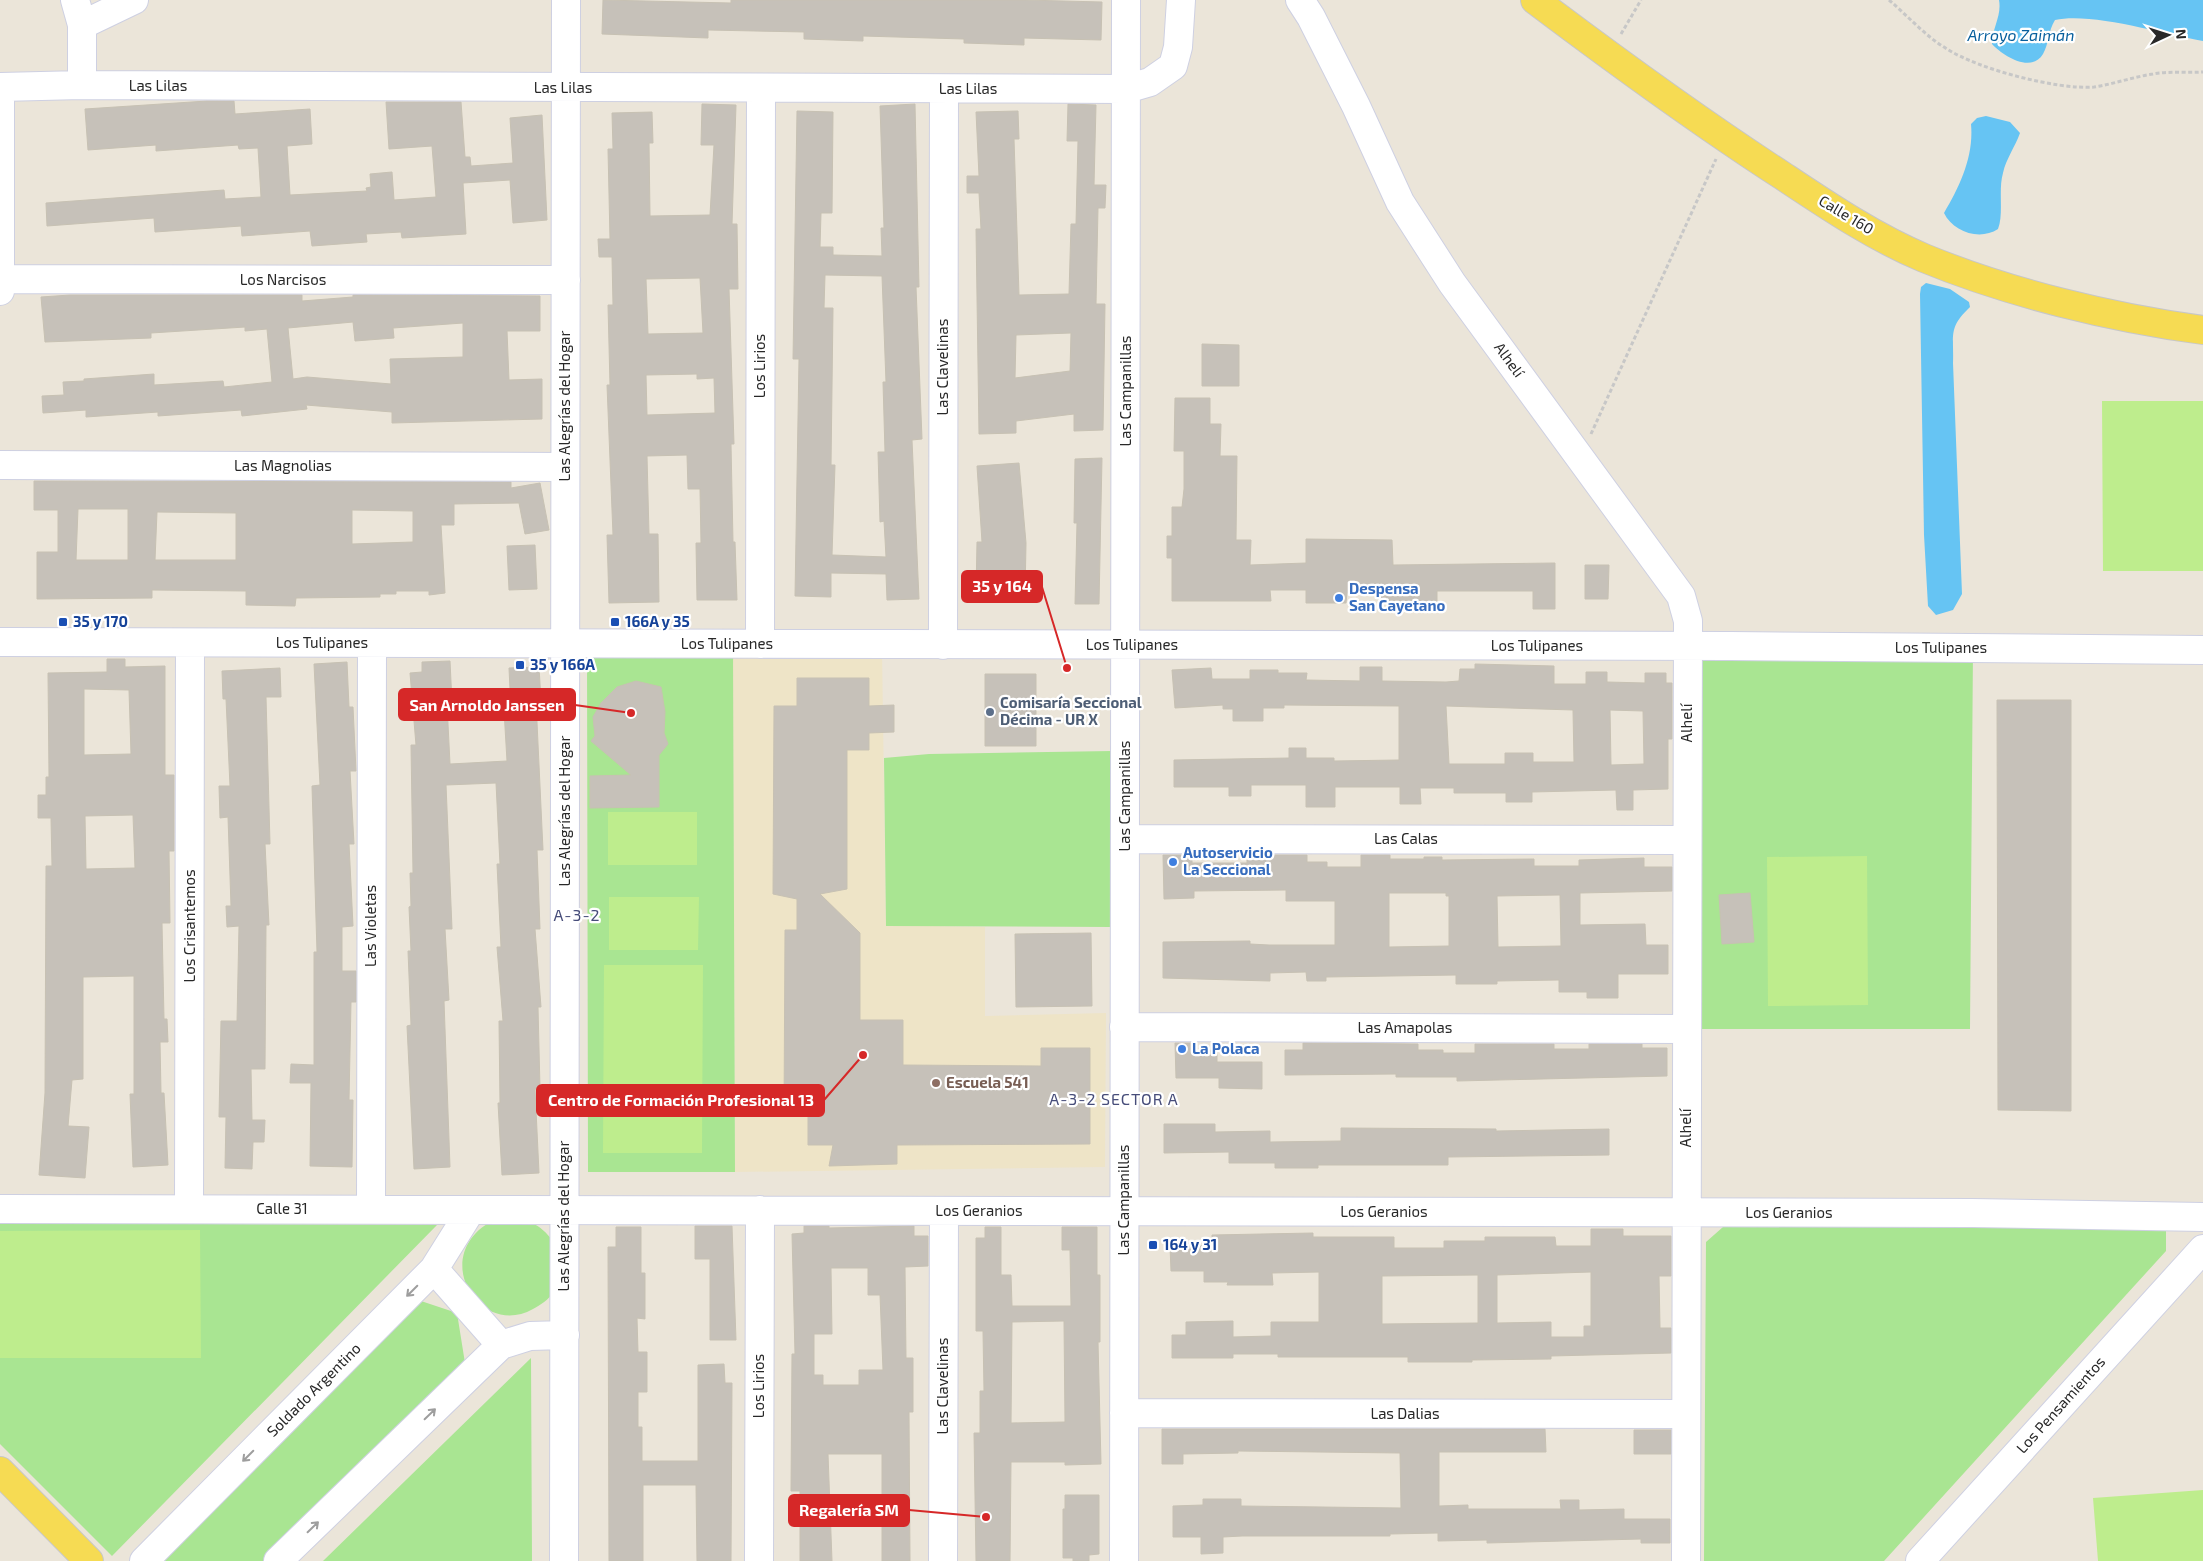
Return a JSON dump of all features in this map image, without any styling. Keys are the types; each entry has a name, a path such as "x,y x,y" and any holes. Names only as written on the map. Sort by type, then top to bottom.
{"main road":[{"name":"Calle 160","path":"1535,0 1608,55 1725,138 1850,220 1923,257 1995,283 2106,313 2203,330"},
{"path":"0,1471 89,1561"}],"street":[{"path":"82,85 79,12 134,0"},
{"name":"Las Alegrías del Hogar","path":"564,1561 566,0"},
{"name":"Las Campanillas","path":"1124,1561 1126,0"},
{"name":"Las Lilas","path":"0,87 82,85 1126,89 1150,82 1173,66 1178,47 1181,0"},
{"name":"Alhelí","path":"1300,0 1311,17 1351,97 1400,202 1452,283 1681,596 1688,621 1686,1561"},
{"path":"0,87 0,292"},
{"name":"Los Lirios","path":"760,88 760,644"},
{"name":"Las Clavelinas","path":"943,645 944,89"},
{"name":"Los Narcisos","path":"0,279 566,280"},
{"name":"Las Magnolias","path":"0,465 565,466"},
{"name":"Los Tulipanes","path":"0,642 1687,646 2203,650"},
{"name":"Los Crisantemos","path":"189,1209 190,643"},
{"name":"Las Violetas","path":"371,1209 372,643"},
{"name":"Las Calas","path":"1125,838 1687,840"},
{"name":"Las Amapolas","path":"1124,1027 1686,1029"},
{"name":"Calle 31","path":"0,1209 564,1210"},
{"name":"Soldado Argentino","path":"144,1561 434,1269 471,1210"},
{"name":"Los Geranios","path":"564,1210 1686,1212 2203,1217"},
{"name":"Los Lirios","path":"759,1561 760,1210"},
{"name":"Las Clavelinas","path":"943,1561 944,1211"},
{"name":"Los Pensamientos","path":"1920,1561 2203,1249"},
{"path":"434,1269 501,1345"},
{"path":"278,1561 501,1345 530,1336 565,1336"},
{"name":"Las Dalias","path":"1124,1413 1686,1414"}],"path":[{"path":"1608,55 1641,0"},
{"path":"1889,0 1922,31 1948,50 1983,66 2043,82 2069,87 2093,87 2154,73 2203,72"},
{"path":"1580,457 1725,138"}],"shaded area":[{"path":"733,648 882,649 886,925 985,927 985,1016 1106,1013 1105,1167 735,1172"}],"green space":[{"path":"2102,401 2203,401 2203,571 2103,571"},
{"path":"1687,646 1973,648 1970,1029 1687,1029"},
{"path":"587,648 733,648 735,1172 588,1172"},
{"path":"1112,751 1112,927 886,926 884,758 929,754"},
{"path":"608,812 697,812 697,865 608,865"},
{"path":"1867,856 1868,1005 1768,1006 1767,857"},
{"path":"609,897 699,897 698,950 609,950"},
{"path":"604,965 703,965 702,1153 603,1153"},
{"path":"498,1218 530,1222 548,1234 554,1242 555,1282 552,1295 533,1309 513,1315 494,1312 479,1303 468,1288 462,1269 465,1250 476,1233"},
{"path":"0,1223 437,1225 112,1556 0,1444"},
{"path":"1723,1227 2166,1228 2166,1251 1884,1561 1704,1561 1706,1242"},
{"path":"200,1230 201,1358 0,1358 0,1231"},
{"path":"412,1298 457,1313 465,1363 266,1561 155,1561"},
{"path":"531,1358 532,1561 323,1561"},
{"path":"2203,1490 2203,1561 2098,1561 2093,1498"}],"water":[{"name":"Arroyo Zaimán","path":"1999,0 2203,0 2203,41 2108,21 2070,18 2055,20 2043,54 2038,60 2024,63 2002,53 1992,44 2000,6"},
{"path":"1986,116 2010,122 2020,133 2003,173 2001,216 1998,229 1991,233 1975,234 1960,230 1948,220 1944,213 1965,170 1970,148 1971,124 1977,118"},
{"path":"1926,283 1950,289 1969,302 1970,307 1955,326 1953,338 1962,594 1953,610 1936,615 1928,606 1924,535 1920,294 1921,287"}],"building":[{"path":"603,0 731,3 731,0 1025,0 1102,2 1101,40 1024,38 1024,45 964,43 964,39 863,36 863,41 804,39 804,32 708,30 708,38 602,34"},
{"path":"234,101 235,114 310,109 312,144 287,146 290,195 367,191 366,188 371,187 370,174 392,172 394,200 436,197 432,146 389,149 386,102 461,102 465,157 470,157 471,166 513,163 510,118 542,115 547,220 513,223 510,180 463,183 466,234 402,238 401,232 366,234 367,242 312,246 310,231 242,236 241,226 155,232 154,218 47,226 46,203 224,190 225,199 261,197 258,148 239,149 238,145 156,151 156,145 88,150 85,109"},
{"path":"702,104 736,105 732,224 737,224 738,289 729,289 734,444 731,444 733,542 735,542 737,600 697,600 696,543 701,543 700,489 688,489 687,455 647,456 649,534 658,534 659,602 609,603 607,535 613,535 607,385 610,385 608,305 613,305 612,257 599,257 598,239 610,239 608,149 613,149 612,113 652,112 653,143 649,143 650,216 710,215 714,145 701,145","holes":["700,278 703,333 648,334 646,279","697,374 697,379 714,378 715,413 647,415 646,375"]},
{"path":"915,104 919,287 916,287 922,439 912,440 919,599 887,600 886,574 831,573 831,597 795,596 799,359 793,359 797,111 833,112 832,213 821,213 820,247 833,247 833,255 882,256 881,228 884,228 880,106","holes":["825,275 882,276 886,382 883,382 885,452 878,452 880,522 884,521 886,557 832,555 835,465 831,465 833,308 824,308"]},
{"path":"1068,104 1096,105 1094,185 1106,185 1105,208 1098,208 1096,304 1105,304 1103,430 1074,431 1074,414 1016,421 1016,433 979,434 976,229 981,229 979,193 967,193 967,176 979,176 976,112 1018,111 1019,139 1014,139 1019,295 1069,294 1071,224 1076,224 1078,141 1067,141","holes":["1071,333 1070,371 1015,378 1016,335"]},
{"path":"70,295 302,295 302,301 353,297 353,295 540,296 540,331 507,331 509,380 542,379 542,419 392,423 392,412 306,405 307,409 242,416 241,410 158,416 158,412 86,417 86,410 43,413 42,396 64,395 63,382 84,381 84,379 154,374 154,385 223,381 224,387 272,382 267,329 245,331 245,327 151,333 151,338 45,342 41,297","holes":["353,322 355,341 394,338 393,328 463,323 463,357 390,359 391,384 307,377 293,379 288,328"]},
{"path":"1202,344 1239,345 1239,386 1202,386"},
{"path":"1175,398 1210,398 1210,424 1221,424 1220,456 1237,456 1236,540 1251,540 1250,565 1306,563 1306,539 1392,540 1393,565 1555,563 1555,609 1533,609 1533,591 1437,591 1437,602 1380,601 1380,594 1347,593 1346,603 1306,603 1306,590 1270,590 1271,601 1172,601 1172,558 1167,558 1167,536 1172,536 1172,507 1182,507 1184,489 1184,451 1174,451"},
{"path":"1102,458 1099,604 1075,604 1077,523 1074,523 1075,459"},
{"path":"1019,463 1026,543 1025,594 976,593 977,542 982,542 977,466"},
{"path":"34,481 511,482 511,488 540,483 549,530 525,534 519,503 454,504 454,525 441,525 445,593 429,595 429,591 396,591 396,594 380,594 380,597 296,598 295,606 246,605 246,591 152,590 152,598 37,599 37,552 58,552 58,510 34,510","holes":["78,509 128,509 128,560 76,560","352,510 413,511 413,542 352,544","157,512 236,513 236,560 155,560"]},
{"path":"535,545 537,589 509,590 507,546"},
{"path":"1585,565 1609,565 1608,599 1585,599"},
{"path":"107,659 125,659 125,667 165,666 165,775 174,775 174,851 169,851 170,923 162,923 164,1019 167,1019 168,1042 160,1042 161,1093 164,1093 168,1165 133,1167 130,1094 134,1094 134,976 83,977 83,1079 72,1080 68,1126 89,1127 85,1178 39,1175 45,1093 46,866 52,866 51,818 38,818 38,795 46,795 46,777 49,777 48,673 107,672","holes":["84,689 129,690 131,754 84,755","133,815 135,868 86,869 85,816"]},
{"path":"450,661 452,703 447,704 450,764 507,761 504,710 511,710 509,668 539,667 541,701 536,701 543,850 537,850 540,929 535,929 541,1007 538,1007 540,1089 535,1089 539,1173 502,1175 498,1103 500,1103 499,1021 503,1021 497,947 501,947 497,864 500,864 496,783 446,785 452,929 445,929 449,1000 444,1001 450,1167 414,1169 407,1026 411,1025 408,951 411,951 410,873 413,873 411,745 416,745 410,673 422,672 422,662"},
{"path":"347,662 349,707 353,707 356,771 350,771 354,844 349,844 353,926 342,927 342,971 356,971 356,1002 351,1002 349,1100 353,1100 352,1167 310,1166 311,1083 290,1083 291,1064 314,1065 314,952 317,952 312,786 320,785 314,664"},
{"path":"1475,664 1554,666 1554,684 1586,684 1586,672 1607,672 1607,682 1645,683 1645,673 1666,673 1666,683 1672,683 1672,739 1668,739 1668,789 1633,790 1633,810 1617,810 1616,790 1532,792 1532,802 1506,802 1506,793 1454,793 1454,788 1420,788 1421,804 1400,804 1400,787 1335,787 1335,807 1306,807 1306,785 1251,785 1251,796 1229,796 1229,787 1174,787 1174,760 1289,758 1289,748 1306,748 1306,758 1334,758 1334,761 1399,760 1399,706 1284,705 1284,708 1263,708 1263,721 1233,721 1233,709 1223,709 1223,705 1175,708 1172,670 1211,668 1212,679 1250,679 1250,670 1278,670 1278,673 1307,673 1306,680 1360,681 1360,667 1382,667 1382,681 1446,682 1459,681 1460,669 1475,669","holes":["1446,706 1573,710 1574,762 1533,762 1533,753 1505,753 1505,764 1449,764","1610,710 1643,711 1644,764 1611,765"]},
{"path":"280,668 281,697 266,697 270,844 265,844 269,925 266,925 265,1069 251,1069 252,1120 265,1120 264,1142 253,1142 252,1169 225,1168 226,1117 219,1117 221,1021 237,1021 239,926 227,927 226,906 231,906 228,817 220,818 219,786 230,786 226,699 223,699 222,671"},
{"path":"985,674 1036,674 1036,746 985,746"},
{"path":"797,678 869,678 869,706 894,705 894,732 869,733 869,750 847,750 847,889 820,894 860,933 860,1020 903,1020 903,1065 1041,1066 1041,1048 1090,1048 1090,1144 897,1145 897,1164 829,1166 833,1145 808,1145 808,1116 784,1115 785,930 797,930 797,899 773,894 774,706 797,706"},
{"path":"636,681 661,687 665,712 664,733 668,744 659,755 659,807 590,808 590,776 631,775 591,741 595,736 593,717 601,703 617,687"},
{"path":"1997,700 2071,700 2071,1111 1998,1110"},
{"path":"1163,855 1192,855 1192,863 1247,863 1247,855 1307,855 1307,862 1327,862 1327,867 1361,867 1361,855 1390,855 1390,859 1442,857 1442,860 1534,859 1534,866 1579,866 1579,860 1644,858 1644,867 1672,867 1672,891 1580,893 1580,925 1645,924 1646,945 1668,945 1668,974 1618,974 1618,998 1587,998 1587,992 1559,992 1559,980 1497,981 1497,984 1456,984 1456,975 1326,977 1326,981 1307,981 1306,972 1270,973 1270,981 1163,978 1163,942 1250,941 1250,944 1269,945 1335,945 1335,901 1286,901 1286,890 1194,891 1194,898 1164,899","holes":["1389,893 1446,893 1446,896 1449,896 1449,946 1389,947","1560,895 1561,946 1498,947 1497,896"]},
{"path":"1750,893 1754,942 1722,944 1719,895"},
{"path":"1091,933 1092,1006 1016,1007 1015,934"},
{"path":"1175,1043 1194,1043 1194,1051 1217,1050 1217,1062 1262,1062 1262,1089 1219,1088 1219,1078 1176,1078"},
{"path":"1303,1043 1418,1044 1418,1050 1443,1050 1443,1053 1475,1053 1475,1044 1554,1044 1554,1049 1589,1049 1589,1044 1642,1044 1642,1048 1667,1048 1667,1076 1457,1081 1457,1077 1396,1077 1396,1074 1285,1075 1285,1050 1303,1050"},
{"path":"1164,1124 1215,1124 1215,1132 1270,1131 1270,1142 1341,1141 1341,1128 1496,1129 1496,1131 1609,1129 1609,1155 1448,1157 1448,1165 1318,1165 1318,1168 1275,1168 1275,1163 1229,1163 1229,1152 1164,1153"},
{"path":"695,1226 732,1226 736,1340 710,1340 710,1259 695,1259"},
{"path":"804,1226 829,1226 829,1228 914,1226 914,1236 928,1236 928,1266 905,1267 906,1358 913,1358 913,1412 909,1412 910,1561 882,1561 882,1454 828,1454 832,1561 800,1561 800,1491 791,1491 792,1354 795,1354 792,1234 804,1233","holes":["831,1268 868,1268 868,1295 880,1295 883,1370 859,1370 859,1385 823,1385 823,1375 814,1375 814,1334 832,1334"]},
{"path":"616,1227 641,1227 641,1273 645,1273 645,1319 637,1318 638,1352 647,1352 647,1392 638,1392 638,1427 642,1427 642,1461 698,1461 698,1365 724,1364 725,1383 732,1383 731,1561 697,1561 696,1485 643,1485 643,1561 609,1561 608,1247 616,1247"},
{"path":"985,1227 1001,1227 1001,1275 1011,1275 1012,1306 1071,1306 1070,1250 1062,1250 1062,1227 1097,1227 1097,1275 1100,1275 1100,1342 1098,1342 1101,1464 1065,1465 1065,1462 1011,1462 1010,1561 976,1561 974,1433 980,1433 980,1391 984,1391 983,1331 976,1331 976,1238 985,1238","holes":["1064,1321 1065,1422 1011,1423 1012,1322"]},
{"path":"1591,1229 1623,1229 1623,1236 1671,1236 1671,1276 1659,1276 1660,1328 1671,1328 1671,1353 1551,1356 1551,1359 1472,1360 1472,1362 1408,1362 1408,1357 1278,1357 1278,1354 1233,1354 1233,1358 1172,1358 1172,1335 1186,1335 1186,1322 1233,1321 1233,1337 1271,1336 1271,1322 1319,1322 1319,1272 1272,1273 1273,1285 1227,1285 1228,1282 1204,1282 1204,1271 1171,1271 1170,1246 1212,1246 1212,1235 1313,1233 1313,1237 1394,1237 1394,1248 1444,1248 1444,1241 1485,1241 1485,1237 1555,1237 1556,1246 1591,1246","holes":["1591,1272 1591,1326 1584,1326 1584,1337 1551,1337 1551,1322 1497,1323 1497,1275","1478,1275 1478,1323 1382,1324 1382,1276"]},
{"path":"1162,1429 1545,1429 1546,1452 1439,1452 1439,1506 1468,1505 1468,1509 1561,1509 1560,1500 1579,1500 1579,1510 1624,1509 1624,1519 1670,1519 1670,1543 1641,1543 1641,1539 1487,1543 1487,1540 1438,1541 1438,1533 1390,1534 1390,1536 1242,1536 1223,1537 1223,1553 1201,1554 1201,1537 1173,1537 1173,1506 1203,1505 1203,1499 1241,1499 1241,1506 1401,1508 1400,1453 1238,1451 1238,1453 1183,1454 1183,1464 1162,1464"},
{"path":"1634,1430 1671,1430 1671,1454 1634,1454"},
{"path":"1065,1495 1099,1495 1099,1554 1089,1555 1089,1561 1073,1561 1073,1558 1063,1558 1063,1509 1065,1509"}],"place":[{"name":"Despensa San Cayetano","path":"1339,598"},
{"name":"35 y 170","path":"63,622"},
{"name":"166A y 35","path":"615,622"},
{"name":"35 y 166A","path":"520,665"},
{"name":"35 y 164","path":"1067,668"},
{"name":"Comisaría Seccional Décima - UR X","path":"990,712"},
{"name":"San Arnoldo Janssen","path":"631,713"},
{"name":"Autoservicio La Seccional","path":"1173,862"},
{"name":"La Polaca","path":"1182,1049"},
{"name":"Centro de Formación Profesional 13","path":"863,1055"},
{"name":"Escuela 541","path":"936,1083"},
{"name":"164 y 31","path":"1153,1245"},
{"name":"Regalería SM","path":"986,1517"}],"district":[{"name":"A-3-2","path":"577,915"},
{"name":"A-3-2 SECTOR A","path":"1114,1099"}]}
